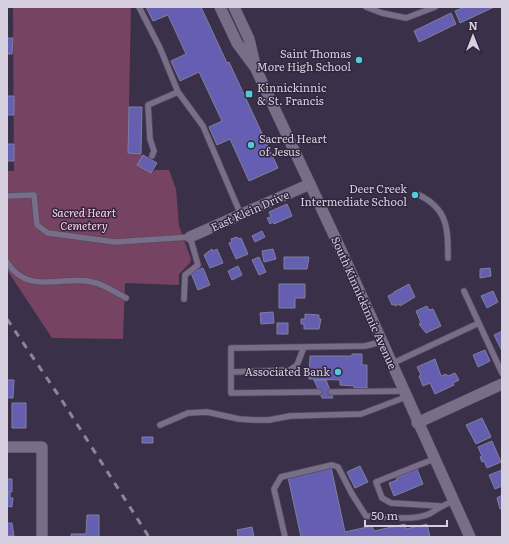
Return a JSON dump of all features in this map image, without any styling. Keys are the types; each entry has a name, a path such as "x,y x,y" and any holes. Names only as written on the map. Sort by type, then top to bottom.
{"main road":[{"name":"South Kinnickinnic Avenue","path":"220,7 237,43 256,70 310,184 417,423 470,537"},
{"name":"South Kinnickinnic Avenue","path":"234,7 249,39 256,70"},
{"name":"East Klein Drive","path":"190,237 310,184"},
{"path":"417,423 502,384"},
{"path":"7,447 42,447 42,537"}],"lane":[{"path":"140,7 178,92 203,126 241,214"},
{"path":"366,7 382,13 406,18 435,7"},
{"path":"152,156 154,151 150,139 148,105 178,92"},
{"path":"7,196 34,195 37,225 48,233 115,242 190,237 198,266 185,275 184,299"},
{"path":"419,195 434,202 440,209 448,235 448,258"},
{"path":"7,262 12,270 21,278 26,280 45,282 93,282 126,298"},
{"path":"464,291 502,373"},
{"path":"391,364 479,323"},
{"path":"319,392 231,393 231,348 365,346 382,342"},
{"path":"231,372 290,370 296,365 304,347"},
{"path":"331,392 404,394"},
{"path":"160,425 188,414 207,412 239,419 254,420 269,420 290,416 361,414 404,394"},
{"path":"434,459 376,482 382,498 391,503 440,506"},
{"path":"285,537 274,489 281,477 332,465 338,467 352,494 366,516 403,518 428,514 440,506 454,501"}],"green space":[{"name":"Sacred Heart Cemetery","path":"13,7 131,7 128,153 143,155 138,165 151,173 155,170 169,170 176,189 179,226 191,259 190,263 179,274 179,285 125,283 123,339 52,338 7,270 7,171 14,171"}],"building":[{"path":"146,7 201,7 227,63 229,62 278,168 249,181 230,139 217,145 209,127 222,121 199,72 180,81 171,61 186,54 168,15 153,21"},
{"path":"465,7 494,7 460,23 455,11"},
{"path":"451,13 456,24 419,42 414,31"},
{"path":"7,38 13,38 12,54 7,54"},
{"path":"7,96 14,96 14,115 7,115"},
{"path":"129,107 142,107 141,154 128,153"},
{"path":"7,144 14,144 14,161 7,161"},
{"path":"143,155 157,163 151,173 137,165"},
{"path":"287,204 292,216 274,224 273,222 270,224 267,218 271,217 269,212"},
{"path":"262,231 265,237 255,242 252,236"},
{"path":"237,237 238,239 241,238 248,254 236,259 229,243 232,242 231,239"},
{"path":"212,249 213,251 217,249 223,263 210,268 204,255"},
{"path":"273,249 276,259 264,262 262,251"},
{"path":"259,257 266,272 259,275 252,260"},
{"path":"284,257 309,257 307,269 284,269"},
{"path":"238,266 242,275 232,280 228,271"},
{"path":"203,268 210,285 198,290 191,273"},
{"path":"490,268 491,276 480,278 480,269"},
{"path":"279,284 305,284 305,298 295,298 295,308 279,308"},
{"path":"409,284 415,297 400,306 399,304 395,306 394,304 392,305 388,296"},
{"path":"493,291 498,302 487,308 481,296"},
{"path":"427,306 429,310 433,309 441,326 426,333 419,324 421,323 416,311"},
{"path":"273,312 274,323 261,324 260,313"},
{"path":"305,314 319,315 319,319 321,319 319,329 304,329 304,324 301,324 301,319 305,319"},
{"path":"277,323 288,323 288,334 277,334"},
{"path":"502,331 502,351 494,335"},
{"path":"485,350 490,361 478,367 473,355"},
{"name":"Associated Bank","path":"352,354 362,354 362,365 367,365 367,388 354,388 354,386 340,385 340,380 309,379 310,356 352,356"},
{"path":"435,359 441,376 446,374 448,376 455,373 459,380 453,383 454,385 435,394 430,383 423,386 419,376 421,375 417,367"},
{"path":"7,380 14,380 13,398 7,398"},
{"path":"314,380 326,380 333,398 322,398"},
{"path":"12,403 26,403 26,428 12,428"},
{"path":"482,418 491,437 476,444 466,425"},
{"path":"142,437 153,437 153,443 142,443"},
{"path":"492,441 501,462 487,468 484,461 482,462 480,457 482,456 478,447"},
{"path":"360,466 368,482 355,488 347,472"},
{"path":"331,467 345,532 372,526 374,531 405,524 406,529 427,524 430,537 301,537 288,477"},
{"path":"417,469 423,484 394,496 389,483 397,480 396,478"},
{"path":"502,470 502,486 495,489 489,475"},
{"path":"7,479 12,479 12,492 7,492"},
{"path":"7,493 10,493 10,498 13,498 12,507 7,506"},
{"path":"502,495 502,508 500,509 497,498"},
{"path":"87,515 99,515 99,537 71,537 71,534 86,534"},
{"path":"7,523 12,523 14,536 7,536"},
{"path":"252,527 254,537 238,537 237,530"}],"railway":[{"path":"7,319 61,399 149,537"}],"place":[{"name":"Saint Thomas More High School","path":"359,60"},
{"name":"Kinnickinnic & St. Francis","path":"249,94"},
{"name":"Sacred Heart of Jesus","path":"251,145"},
{"name":"Deer Creek Intermediate School","path":"415,195"},
{"name":"Associated Bank","path":"338,372"}]}
